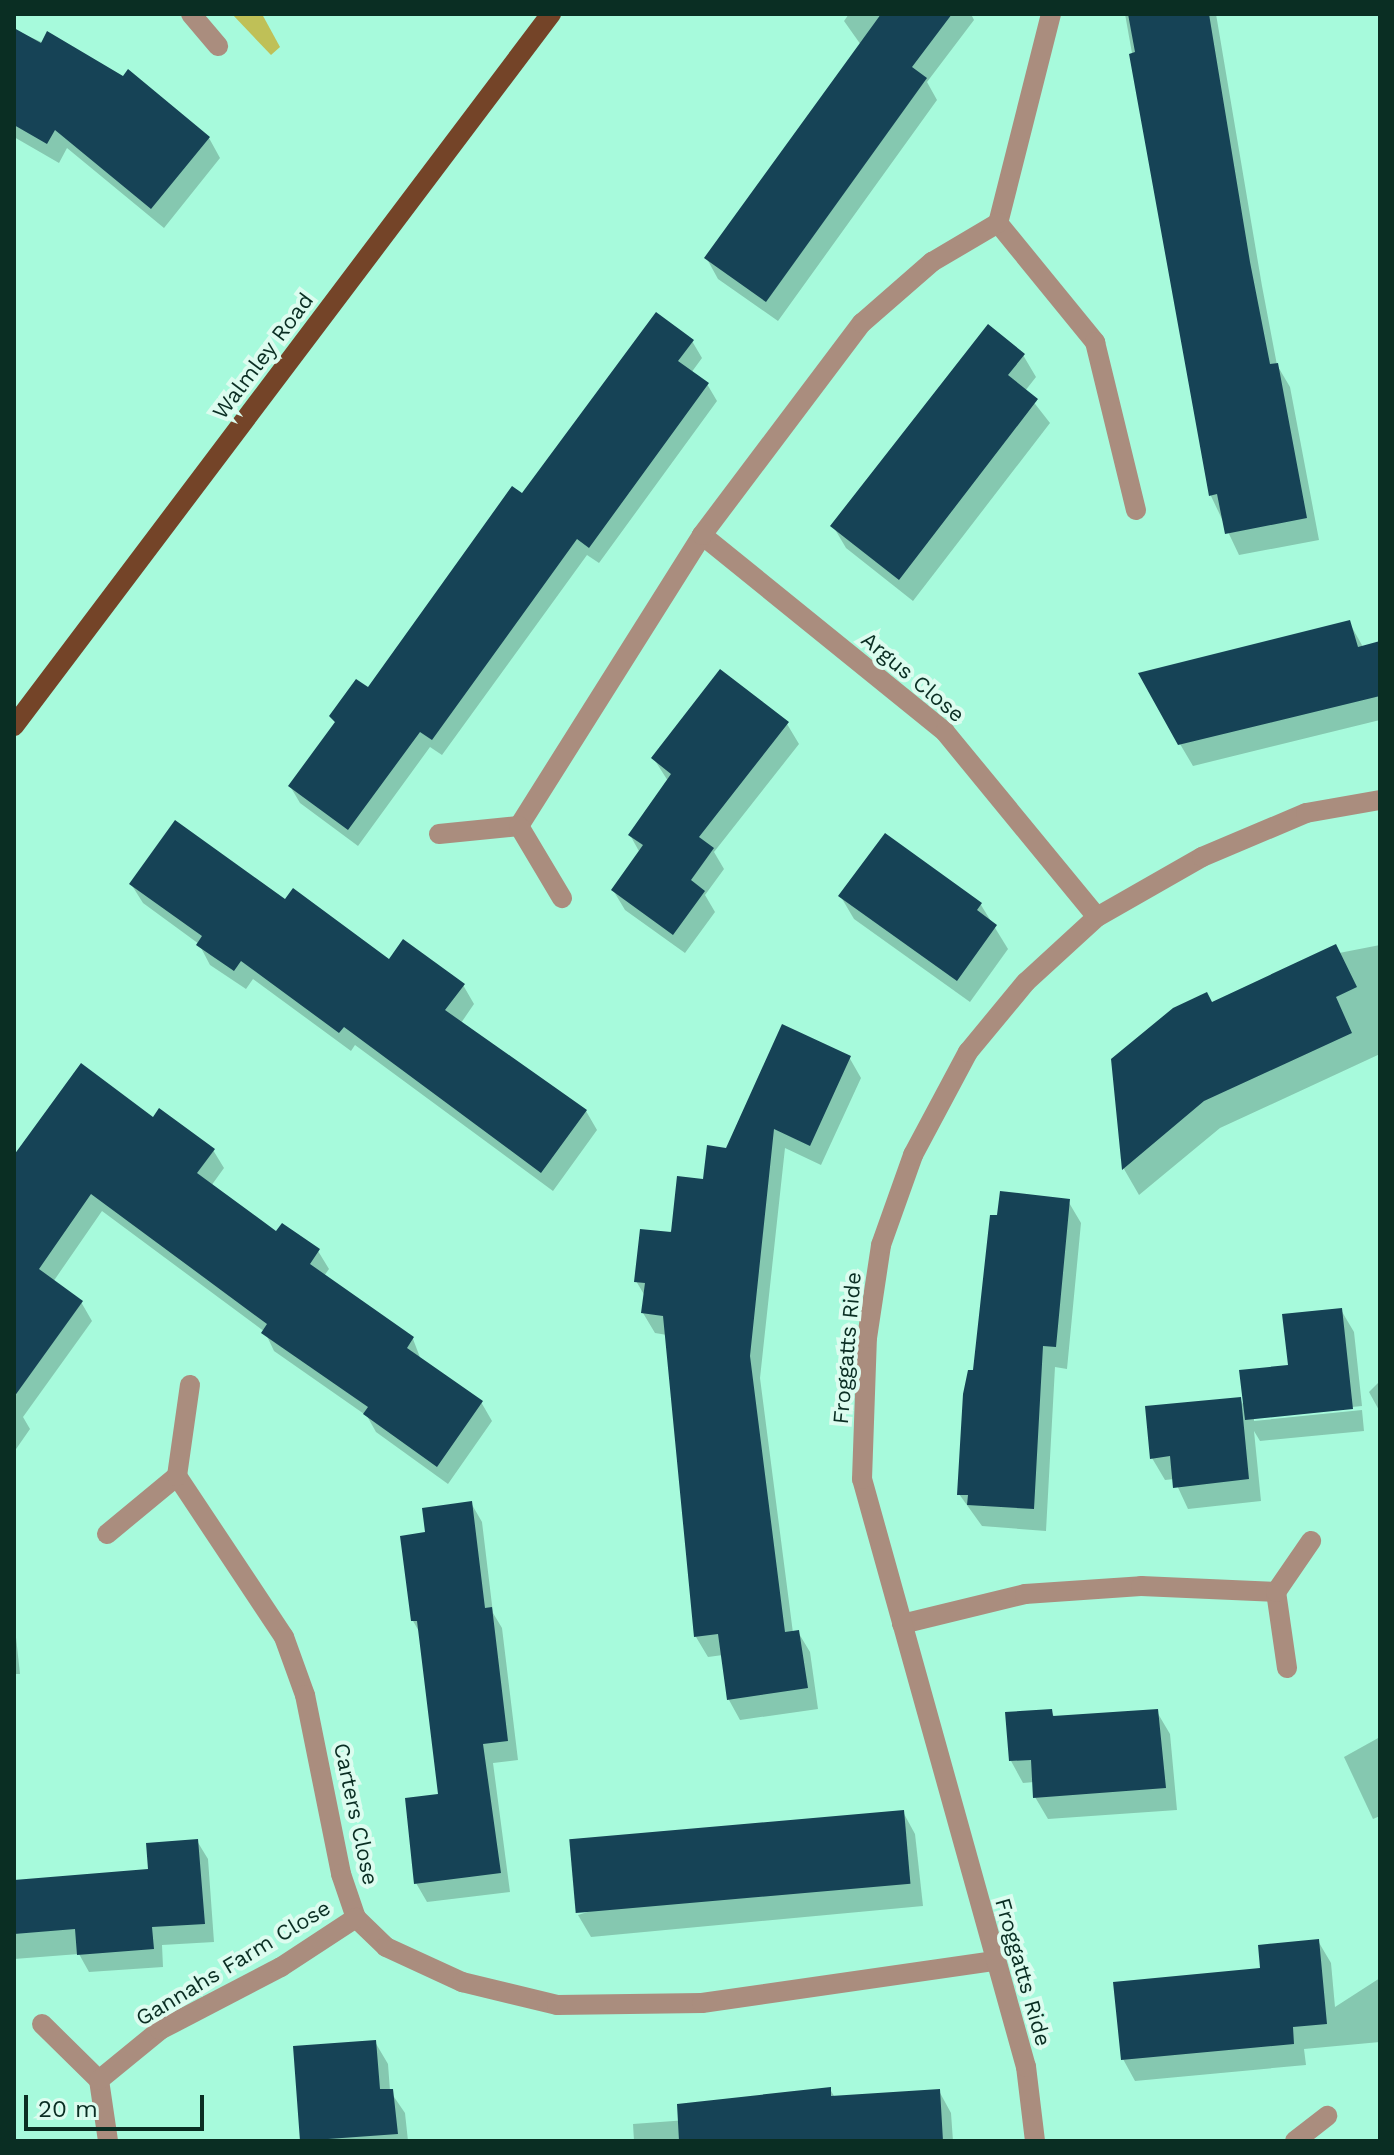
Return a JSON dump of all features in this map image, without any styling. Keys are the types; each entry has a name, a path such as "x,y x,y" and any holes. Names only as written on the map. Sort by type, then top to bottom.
{"main road":[{"name":"Walmley Road","path":"14,726 551,14"}],"street":[{"path":"191,14 218,46"},
{"path":"519,826 702,535 862,323 932,262 998,223 1051,14"},
{"path":"998,223 1065,301 1095,342 1136,510"},
{"name":"Argus Close","path":"702,535 945,732 1097,917"},
{"name":"Froggatts Ride","path":"1035,2141 1026,2067 993,1961 862,1479 867,1338 881,1245 913,1155 968,1052 1026,982 1097,917 1202,857 1306,813 1380,800"},
{"path":"439,834 519,826"},
{"path":"519,826 562,898"},
{"path":"107,1534 177,1476 190,1385"},
{"name":"Carters Close","path":"177,1476 284,1637 305,1695 341,1874 356,1918 386,1947 462,1982 557,2005 702,2003 993,1961"},
{"path":"1287,1668 1276,1592 1311,1541"},
{"path":"902,1624 1025,1594 1141,1586 1276,1592"},
{"name":"Gannahs Farm Close","path":"99,2080 160,2030 281,1967 356,1918"},
{"path":"42,2024 99,2080 108,2141"},
{"path":"1295,2141 1327,2116"}],"shaded area":[{"path":"232,14 262,14 280,47 271,55"}],"building":[{"path":"881,14 952,14 912,67 927,78 766,302 704,258"},
{"path":"1128,14 1209,14 1250,262 1270,364 1278,363 1307,518 1225,534 1217,494 1209,496 1129,54 1135,52"},
{"path":"14,28 41,43 47,31 123,76 128,69 210,137 151,209 55,130 47,144 14,125"},
{"path":"656,312 694,340 678,361 709,383 589,548 577,539 432,740 420,732 348,830 288,786 335,722 329,716 356,679 368,687 512,486 522,493"},
{"path":"988,324 1025,354 1008,375 1038,399 899,580 830,526"},
{"path":"1350,620 1358,647 1380,641 1380,696 1178,745 1138,673"},
{"path":"720,669 789,722 699,837 714,848 691,880 705,891 673,935 611,890 643,845 628,835 671,774 651,758"},
{"path":"175,820 285,899 293,888 389,959 403,939 465,984 445,1010 587,1110 541,1173 344,1027 339,1033 241,961 234,971 196,945 202,936 129,884"},
{"path":"885,833 982,903 977,910 997,925 957,981 838,896"},
{"path":"1336,944 1357,987 1336,997 1352,1033 1204,1101 1122,1170 1111,1059 1173,1008 1207,992 1212,1002"},
{"path":"782,1024 851,1056 810,1146 774,1129 750,1356 785,1632 799,1630 808,1688 727,1700 718,1634 694,1637 663,1316 641,1313 645,1283 634,1282 640,1229 671,1232 677,1176 703,1179 707,1145 726,1148"},
{"path":"81,1063 153,1117 159,1108 215,1149 197,1173 276,1231 282,1223 320,1249 310,1264 414,1337 407,1348 483,1401 437,1467 363,1414 368,1407 261,1333 267,1324 91,1194 39,1269 83,1301 14,1397 14,1155"},
{"path":"1000,1191 1070,1199 1056,1347 1043,1346 1034,1509 967,1505 968,1495 957,1495 963,1394 968,1370 973,1370 990,1215 997,1215"},
{"path":"1342,1308 1353,1409 1245,1420 1239,1370 1288,1365 1282,1314"},
{"path":"1241,1397 1249,1479 1173,1488 1170,1456 1150,1459 1145,1406"},
{"path":"472,1501 485,1608 492,1607 508,1741 483,1744 501,1873 414,1884 405,1798 438,1794 417,1621 411,1621 400,1536 425,1532 422,1508"},
{"path":"1052,1709 1053,1716 1158,1709 1166,1788 1033,1798 1031,1760 1009,1761 1005,1712"},
{"path":"904,1810 910,1884 576,1913 569,1839"},
{"path":"198,1839 205,1924 152,1927 154,1949 77,1955 75,1929 14,1934 14,1880 148,1869 146,1843"},
{"path":"1319,1939 1327,2024 1293,2027 1294,2044 1121,2060 1113,1982 1260,1968 1258,1945"},
{"path":"376,2040 380,2089 393,2089 398,2134 300,2141 293,2046"},
{"path":"831,2087 831,2096 940,2089 943,2141 679,2141 677,2104"}]}
